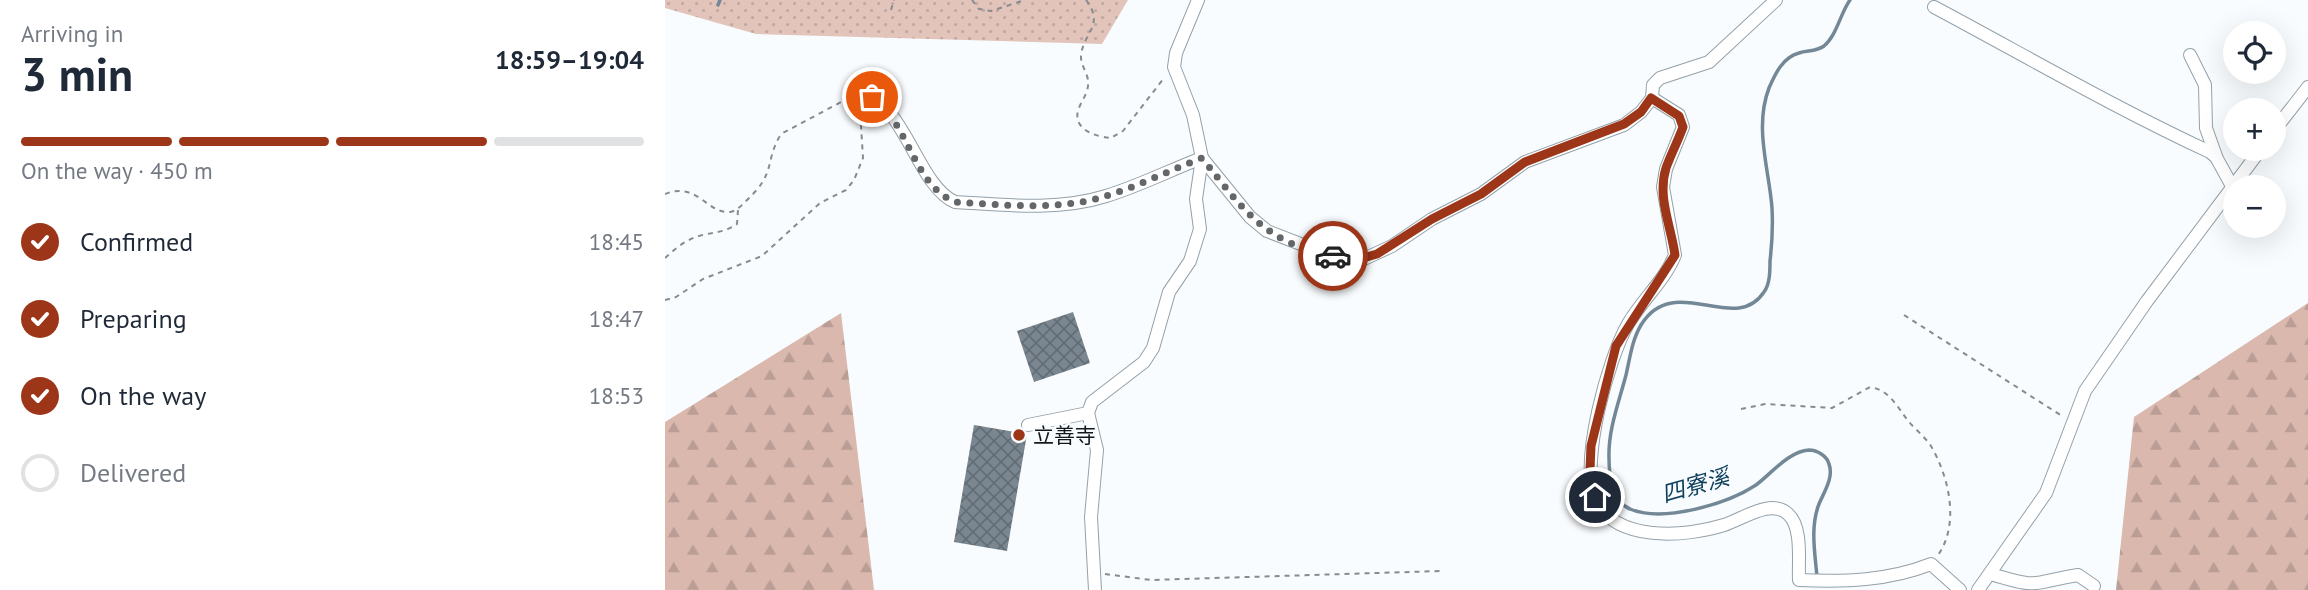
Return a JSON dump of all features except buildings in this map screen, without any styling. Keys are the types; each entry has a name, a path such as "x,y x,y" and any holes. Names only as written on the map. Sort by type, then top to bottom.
{"street":[{"path":"1095,590 1091,517 1097,450 1088,413 1093,402 1144,362 1153,348 1169,292 1190,261 1200,229 1196,199 1202,158 1193,115 1174,67 1176,53 1198,0"},
{"path":"1202,158 1249,217 1266,231 1329,255 1363,258 1385,250 1432,219 1470,200 1525,162 1624,124 1641,112 1651,98 1653,85 1660,78 1709,62 1776,0"},
{"path":"1941,6 2135,117 2216,157"},
{"path":"2190,55 2205,85 2206,128 2216,157 2226,175"},
{"path":"2286,115 2308,87"},
{"path":"855,98 872,97 883,105 900,127 931,185 944,197 955,202 1040,205 1086,201 1106,196 1202,158"},
{"path":"1651,98 1679,116 1683,127 1666,169 1663,187 1664,205 1675,255 1616,346 1591,446 1590,469 1595,497 1607,517 1619,525 1640,531 1699,531 1765,509 1778,508 1789,514 1795,523 1799,580 1832,581 1901,575 1931,564 1960,590"},
{"path":"2241,175 2252,161"},
{"path":"1978,590 2046,494 2071,422 2085,391 2223,199"},
{"path":"1028,425 1088,413"},
{"path":"1991,574 2027,588 2078,575 2094,586"}],"path":[{"path":"891,10 894,0"},
{"path":"972,0 979,9 991,11 1025,0"},
{"path":"1087,0 1093,9 1095,21 1081,53 1089,83 1077,113 1078,123 1088,132 1111,138 1123,131 1174,67"},
{"path":"665,194 688,191 722,212 738,209 763,185 781,134 799,122 855,98 864,134 863,158 846,191 820,203 762,256 703,279 676,297 665,300"},
{"path":"665,258 683,243 698,236 730,230 737,224 738,209"},
{"path":"1904,315 2071,422"},
{"path":"1741,409 1765,404 1832,408 1870,387 1887,393 1930,444 1941,469 1950,504 1950,531 1931,564"},
{"path":"1094,572 1121,578 1162,580 1441,571"}],"shaded area":[{"path":"665,0 1128,0 1102,44 756,34 665,8"}],"green space":[{"path":"2308,303 2308,590 2116,590 2134,417"},
{"path":"841,313 874,590 665,590 665,422"}],"waterway":[{"path":"718,5 720,0"},
{"name":"四寮溪","path":"1817,577 1814,540 1816,513 1830,474 1828,461 1821,454 1809,450 1794,454 1756,485 1729,499 1677,513 1660,514 1630,509 1619,500 1611,480 1609,448 1633,343 1641,325 1655,310 1670,303 1687,302 1737,308 1752,304 1766,289 1770,273 1772,208 1763,118 1769,88 1784,62 1793,55 1824,46 1850,0"}],"way so far":[{"path":"872,97 883,105 900,127 931,185 944,197 955,202 1040,205 1086,201 1106,196 1202,158 1249,217 1266,231 1286,241 1333,256"}],"place":[{"name":"立善寺","path":"1019,435"}],"route":[{"path":"1333,256 1363,258 1377,254 1421,225 1481,194 1525,162 1624,124 1641,112 1651,98 1679,116 1683,127 1666,169 1663,187 1664,205 1675,255 1671,266 1629,322 1616,346 1591,446 1590,469 1595,497"}]}
